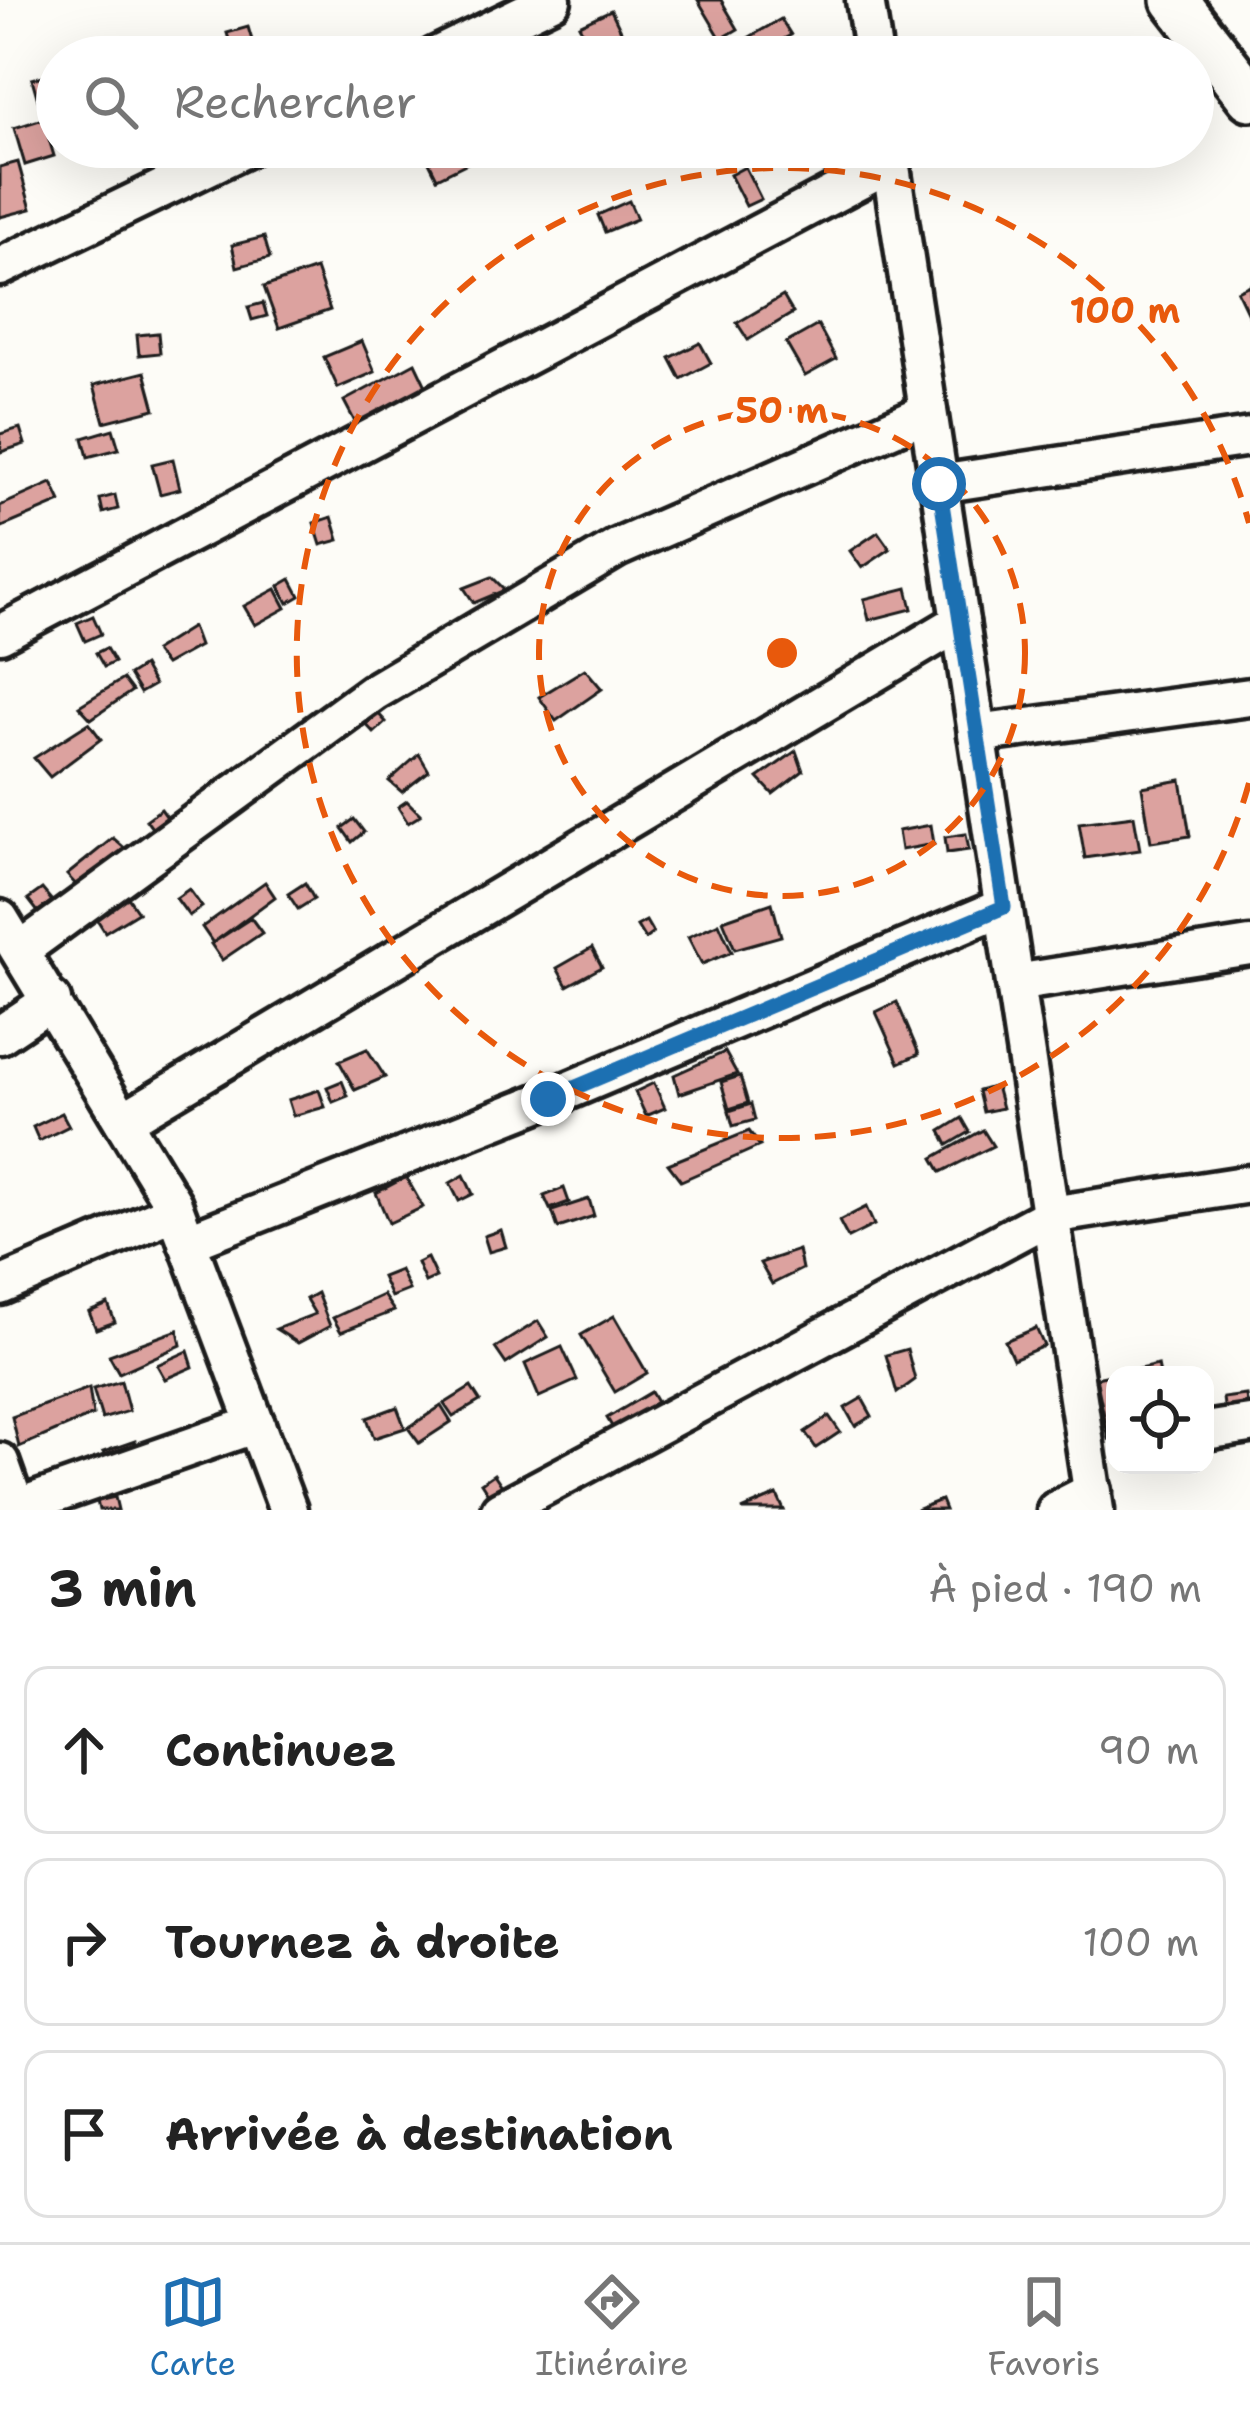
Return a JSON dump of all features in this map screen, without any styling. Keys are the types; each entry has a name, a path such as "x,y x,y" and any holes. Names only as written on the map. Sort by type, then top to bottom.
{"street":[{"path":"478,36 553,0"},
{"path":"865,0 871,36"},
{"path":"1175,0 1203,36"},
{"path":"1214,50 1250,97"},
{"path":"0,266 204,168"},
{"path":"0,634 867,168"},
{"path":"891,168 1051,1215 1101,1447 1094,1500 1056,1510"},
{"path":"22,950 374,692 616,548 928,412"},
{"path":"939,484 1250,437"},
{"path":"123,1121 960,622"},
{"path":"977,734 1250,697"},
{"path":"0,1286 548,1099 1004,907"},
{"path":"0,919 52,1000 181,1227 288,1510"},
{"path":"1015,983 1250,946"},
{"path":"0,1035 52,1000"},
{"path":"500,1510 1051,1215 1250,1184"},
{"path":"0,1462 14,1509 256,1424"},
{"path":"1214,1430 1250,1424"}],"building":[{"path":"698,0 721,0 738,29 719,36"},
{"path":"611,10 624,36 584,36 579,25"},
{"path":"781,19 791,35 789,36 751,36"},
{"path":"248,27 251,36 228,36"},
{"path":"36,121 36,162 25,165 14,128"},
{"path":"18,162 31,209 0,217 0,167"},
{"path":"432,168 457,168 437,178"},
{"path":"746,168 761,199 746,206 730,175"},
{"path":"827,168 865,168 835,188 823,171"},
{"path":"629,201 637,219 605,232 598,215"},
{"path":"264,237 270,258 237,267 232,245"},
{"path":"316,269 330,310 279,328 264,287"},
{"path":"1250,285 1250,318 1237,291"},
{"path":"783,296 793,313 748,340 737,323"},
{"path":"263,303 267,316 252,320 248,307"},
{"path":"818,325 836,359 805,376 786,343"},
{"path":"158,333 160,353 139,355 137,335"},
{"path":"362,341 375,372 338,388 324,357"},
{"path":"700,343 711,363 681,379 670,358"},
{"path":"415,363 426,386 356,424 344,401"},
{"path":"145,372 155,409 104,422 94,385"},
{"path":"20,428 25,444 1,452 0,434"},
{"path":"113,429 119,449 88,457 83,438"},
{"path":"173,459 180,489 160,494 152,464"},
{"path":"52,483 61,502 0,528 0,506"},
{"path":"115,495 118,509 103,513 100,499"},
{"path":"332,517 339,540 321,545 314,523"},
{"path":"878,532 890,549 862,568 850,551"},
{"path":"492,577 505,590 474,603 464,588"},
{"path":"291,579 300,596 288,603 279,586"},
{"path":"907,588 912,609 869,620 864,599"},
{"path":"276,589 286,608 255,625 244,606"},
{"path":"93,616 101,634 85,641 77,623"},
{"path":"192,627 199,646 165,665 154,651"},
{"path":"106,648 114,662 104,667 96,653"},
{"path":"143,666 154,685 140,693 129,675"},
{"path":"585,669 602,689 556,721 539,697"},
{"path":"123,679 132,691 91,719 79,706"},
{"path":"374,709 386,722 374,733 362,720"},
{"path":"89,723 101,739 50,777 34,758"},
{"path":"796,751 803,771 773,794 758,778"},
{"path":"419,754 429,771 402,792 389,781"},
{"path":"1181,780 1190,836 1151,842 1142,787"},
{"path":"407,801 421,815 408,823 398,807"},
{"path":"161,809 172,824 157,835 146,820"},
{"path":"1134,816 1140,850 1085,858 1079,823"},
{"path":"354,819 364,832 352,842 342,828"},
{"path":"931,825 934,844 901,850 898,831"},
{"path":"966,834 969,850 947,853 945,837"},
{"path":"113,838 129,852 80,889 67,875"},
{"path":"265,882 275,897 213,943 202,927"},
{"path":"305,883 314,899 298,909 288,894"},
{"path":"42,889 52,901 38,912 28,899"},
{"path":"189,889 202,907 189,916 176,898"},
{"path":"127,896 138,912 105,932 95,916"},
{"path":"772,903 781,936 735,949 723,920"},
{"path":"251,918 262,933 222,960 211,944"},
{"path":"646,921 653,933 645,939 637,926"},
{"path":"719,923 732,952 702,964 688,937"},
{"path":"592,948 602,967 567,986 557,968"},
{"path":"897,1002 919,1054 899,1063 876,1012"},
{"path":"367,1049 385,1077 355,1090 339,1061"},
{"path":"725,1052 737,1074 679,1094 674,1075"},
{"path":"740,1076 748,1103 729,1109 721,1082"},
{"path":"342,1081 348,1096 333,1102 327,1087"},
{"path":"654,1083 665,1108 646,1116 635,1092"},
{"path":"996,1086 1002,1108 983,1112 978,1091"},
{"path":"319,1090 325,1107 293,1116 288,1100"},
{"path":"751,1104 755,1120 733,1126 729,1111"},
{"path":"62,1113 69,1126 39,1141 33,1127"},
{"path":"962,1118 970,1132 948,1145 941,1131"},
{"path":"983,1130 993,1146 941,1172 933,1158"},
{"path":"749,1131 760,1146 681,1181 668,1164"},
{"path":"464,1175 473,1194 459,1201 450,1183"},
{"path":"406,1177 423,1207 389,1223 376,1193"},
{"path":"564,1188 569,1202 550,1209 544,1196"},
{"path":"589,1199 594,1216 558,1228 552,1211"},
{"path":"866,1207 874,1225 848,1238 839,1221"},
{"path":"501,1230 506,1247 489,1252 484,1236"},
{"path":"798,1250 802,1269 772,1284 760,1263"},
{"path":"427,1258 436,1277 425,1282 417,1263"},
{"path":"400,1270 409,1290 391,1297 382,1277"},
{"path":"317,1293 330,1326 298,1343 276,1329 315,1314 306,1299"},
{"path":"383,1295 394,1311 341,1332 333,1318"},
{"path":"108,1304 115,1322 96,1329 89,1312"},
{"path":"614,1316 647,1373 615,1392 581,1335"},
{"path":"538,1321 548,1337 506,1364 495,1348"},
{"path":"1036,1328 1044,1346 1013,1359 1005,1341"},
{"path":"178,1330 181,1345 119,1373 109,1355"},
{"path":"562,1347 577,1380 539,1397 525,1364"},
{"path":"907,1349 915,1380 897,1393 886,1355"},
{"path":"188,1351 193,1367 165,1379 157,1365"},
{"path":"1106,1376 1106,1425 1096,1378"},
{"path":"121,1381 129,1411 102,1419 93,1389"},
{"path":"471,1387 480,1401 453,1417 444,1404"},
{"path":"89,1388 93,1415 19,1447 12,1417"},
{"path":"651,1392 661,1409 617,1435 607,1418"},
{"path":"1246,1395 1249,1419 1226,1421 1223,1398"},
{"path":"862,1398 872,1416 855,1426 845,1408"},
{"path":"441,1406 451,1422 419,1443 408,1428"},
{"path":"397,1407 405,1428 374,1438 367,1418"},
{"path":"829,1416 840,1432 816,1448 805,1432"},
{"path":"135,1441 138,1457 111,1465 103,1452"},
{"path":"494,1474 508,1495 494,1503 481,1483"},
{"path":"777,1495 784,1510 742,1510"},
{"path":"115,1497 118,1510 99,1510 97,1501"},
{"path":"941,1500 945,1510 916,1510"}],"route":[{"path":"548,1099 1004,907 939,484"}]}
